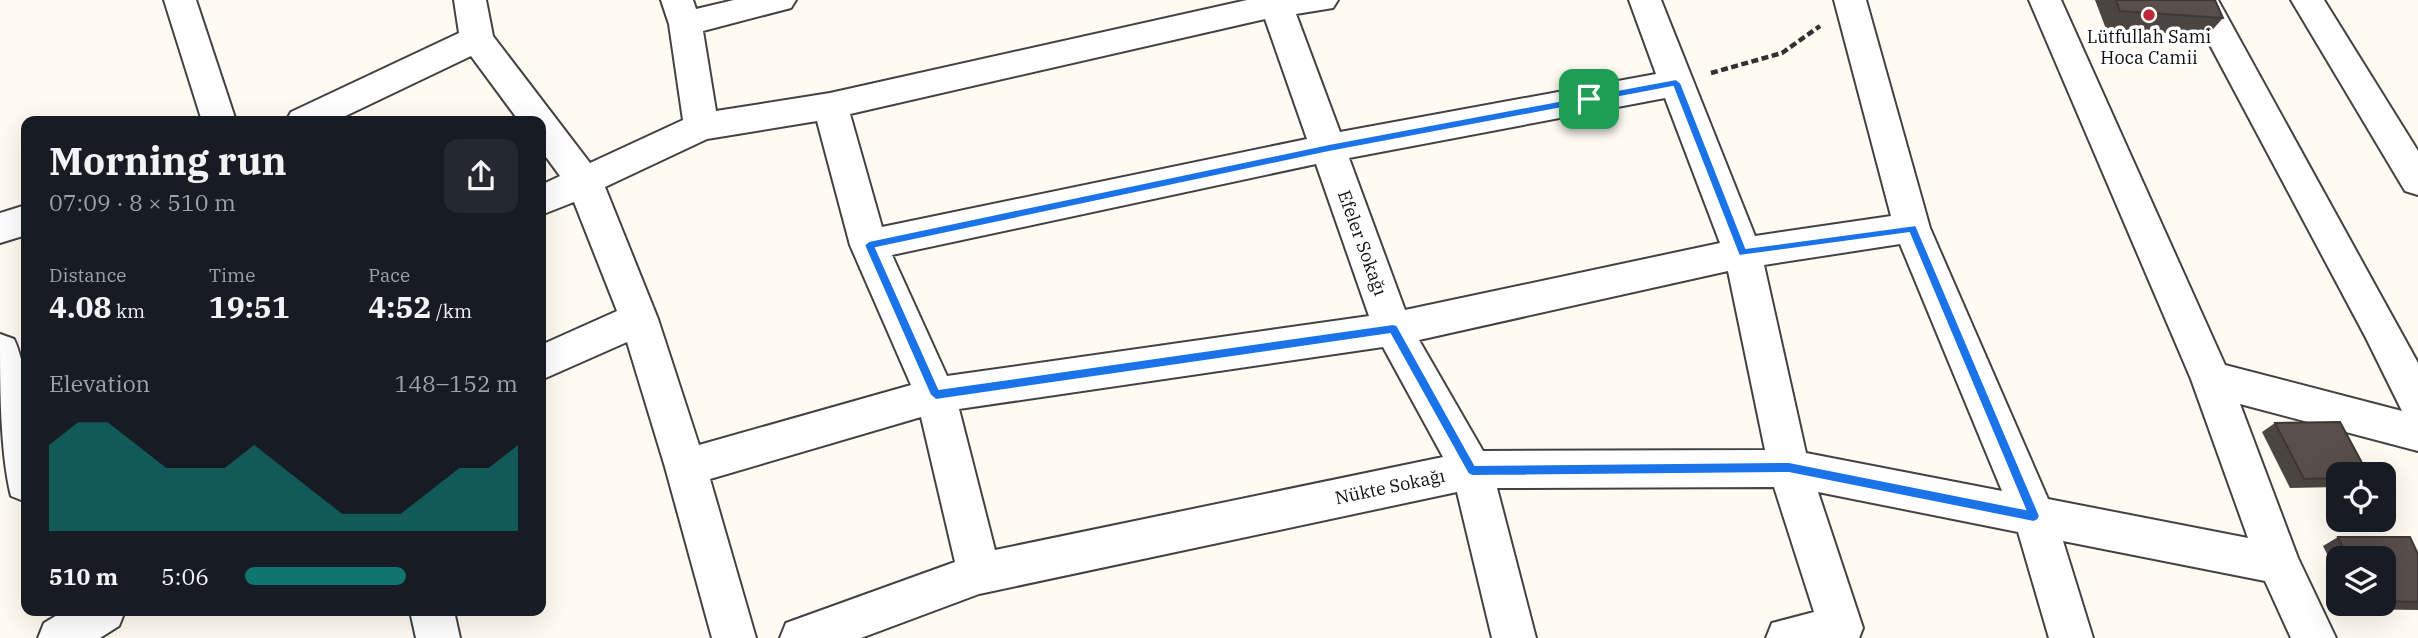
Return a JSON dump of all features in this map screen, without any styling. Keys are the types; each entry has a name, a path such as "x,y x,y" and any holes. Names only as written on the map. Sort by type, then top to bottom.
{"street":[{"path":"180,0 217,116"},
{"path":"470,0 477,39 535,116"},
{"path":"701,127 681,12 780,0"},
{"path":"546,199 701,127 830,106 1275,2 1322,0"},
{"path":"1645,0 1743,253 1789,468 1843,633 1788,638"},
{"path":"2045,0 2211,379 2279,564 2314,638"},
{"path":"2202,0 2381,328 2418,403"},
{"path":"2307,0 2418,181"},
{"name":"Efeler Sokağı","path":"1275,2 1393,329 1472,470 1514,638"},
{"path":"1850,2 1912,228 2034,516 2070,638"},
{"path":"314,116 477,39"},
{"path":"869,245 1329,148 1676,83"},
{"path":"830,106 869,245 936,395 979,574"},
{"path":"546,130 584,181 639,319 686,467 734,638"},
{"path":"0,228 21,222"},
{"path":"686,467 936,395 1393,329 1743,253 1912,228"},
{"path":"546,361 639,319"},
{"path":"0,351 18,462"},
{"path":"2211,379 2418,433"},
{"name":"Nükte Sokağı","path":"802,638 979,574 1472,470 1789,468 2279,564"},
{"path":"53,616 59,638 95,616"},
{"path":"433,616 438,638"}],"path":[{"path":"1676,83 1782,53 1850,2"}],"building":[{"path":"2116,0 2215,0 2223,18 2120,11"},
{"path":"2340,422 2362,462 2326,462 2326,478 2304,479 2275,423"},
{"path":"2338,537 2410,537 2418,554 2418,602 2396,601 2396,546 2342,546"}],"place":[{"name":"Lütfullah Sami Hoca Camii","path":"2149,15"}],"route":[{"path":"1676,83 1743,253 1912,228 2034,516 1789,468 1472,470 1393,329 936,395 869,245 1329,148 1589,99 1676,83"}]}
